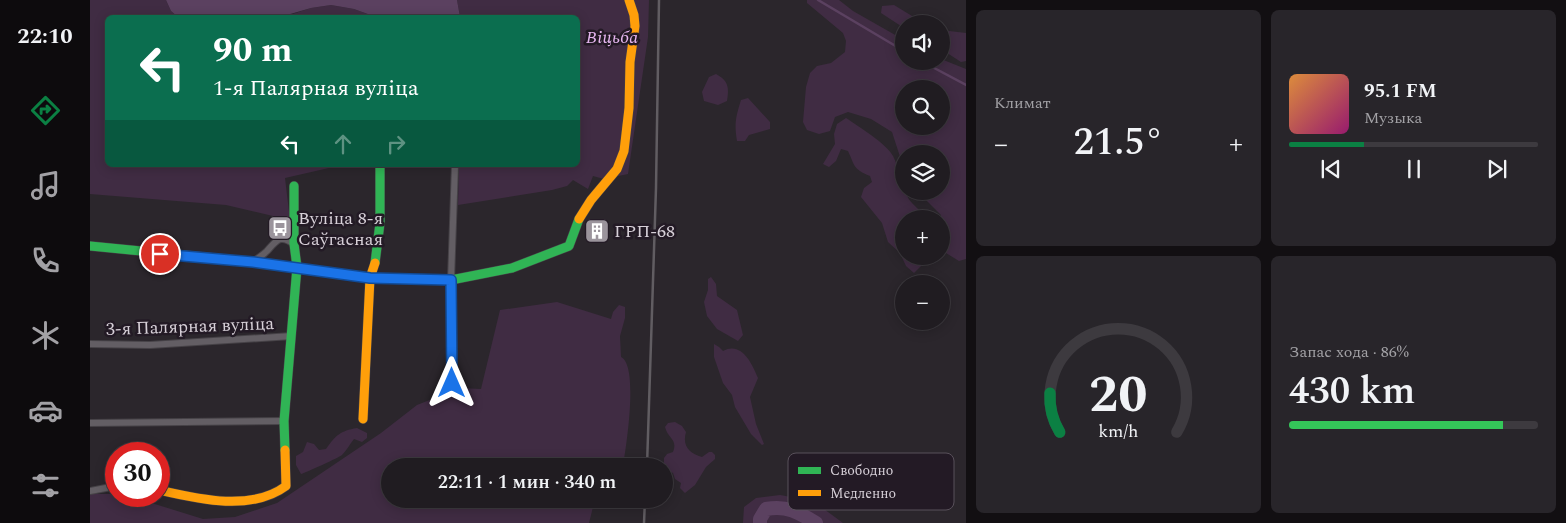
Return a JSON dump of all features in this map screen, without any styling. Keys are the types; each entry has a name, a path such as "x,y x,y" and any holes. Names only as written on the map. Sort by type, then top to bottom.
{"street":[{"path":"90,246 297,267 370,278 451,280 512,268 569,246 577,222 591,200 617,168 624,151 628,116 630,62 636,26 629,0"},
{"path":"363,419 370,278 375,266 382,205 380,167"},
{"path":"452,383 451,280 455,167"},
{"path":"170,492 199,499 251,501 278,492 286,486 284,421 297,267 294,244 294,186"},
{"path":"253,262 280,238 288,239 294,244"},
{"name":"3-я Палярная вуліца","path":"90,344 150,345 292,336"},
{"path":"90,423 284,421"},
{"path":"90,492 105,489"}],"green space":[{"path":"90,0 166,0 171,11 176,15 105,15 105,167 333,167 285,178 290,220 226,205 90,194"},
{"name":"Віцьба","path":"457,0 649,0 648,37 628,174 604,179 593,176 588,189 573,180 567,186 552,190 458,205 459,167 580,167 580,15 460,15"},
{"path":"807,0 839,0 853,11 895,35 895,70 950,70 950,63 966,69 966,259 959,261 950,255 950,210 936,210 926,200 950,200 950,145 896,145 892,132 871,119 848,112 835,117 830,131 819,134 807,130 803,122 806,87 810,73 817,66 831,63 845,52 846,41 843,33 807,3"},
{"path":"331,5 354,9 370,15 289,15 311,8"},
{"path":"894,5 910,15 895,15 895,22 881,13 882,6"},
{"path":"950,31 966,33 966,61 961,62 950,55"},
{"path":"716,74 726,82 728,89 727,101 718,105 704,101 702,92 709,77"},
{"path":"748,98 770,122 770,129 749,135 745,141 737,141 736,125 738,111 741,100"},
{"path":"846,118 890,151 895,161 895,200 910,200 919,210 895,210 895,248 888,242 882,223 861,197 864,188 872,182 870,176 857,169 848,151 841,149 836,161 829,167 823,164 835,144 834,134 837,124"},
{"path":"906,265 922,265 914,273"},
{"path":"711,277 716,284 717,296 737,310 743,335 738,341 717,329 707,316 704,302 708,290 708,279"},
{"path":"557,302 611,319 613,312 619,305 625,307 625,318 620,336 621,357 626,363 629,375 630,408 624,458 381,458 381,508 593,508 589,523 90,523 90,494 105,494 105,507 164,507 203,519 235,517 277,503 381,433 417,405 460,388 481,389 500,310"},
{"path":"714,344 723,351 735,349 740,351 749,360 756,372 758,378 750,397 756,424 764,444 762,445 751,434 735,407 732,395 723,383 714,357"},
{"path":"675,422 682,426 686,432 686,445 690,451 702,457 709,452 715,455 715,459 706,467 695,485 685,493 680,488 681,483 675,479 673,458 664,458 667,454 673,452 674,448 674,444 665,427 668,423"},
{"path":"357,428 367,433 367,438 362,442 354,439 342,455 301,474 296,465 296,456 303,452 307,442 314,444 319,450 326,449 339,434"},
{"path":"780,495 788,496 788,510 825,510 843,523 743,523 744,507 756,498"}],"shaded area":[{"path":"166,0 457,0 460,15 370,15 354,9 331,5 287,15 176,15 171,11"}],"waterway":[{"path":"818,0 895,46"},
{"path":"938,70 966,85"},
{"name":"Віцьба","path":"760,523 760,519 766,509 788,510"},
{"name":"Віцьба","path":"789,510 816,523"}],"railway":[{"path":"647,458 656,188 659,0"},
{"path":"644,523 645,508"}],"traffic: fast":[{"path":"375,263 380,223 380,167"},
{"path":"285,450 284,421 297,267 294,244 294,186"},
{"path":"90,246 253,262 370,278 451,280 512,268 569,246 579,219"}],"traffic: slow":[{"path":"579,219 591,200 617,169 624,151 629,108 630,62 635,26 629,0"},
{"path":"363,419 370,278 375,263"},
{"path":"170,492 207,500 224,501 257,499 272,494 286,486 285,450"}],"place":[{"name":"Вуліца 8-я Саўгасная","path":"280,228"},
{"name":"ГРП-68","path":"597,231"}],"route":[{"path":"160,254 297,267 370,278 451,280 452,383"}]}
